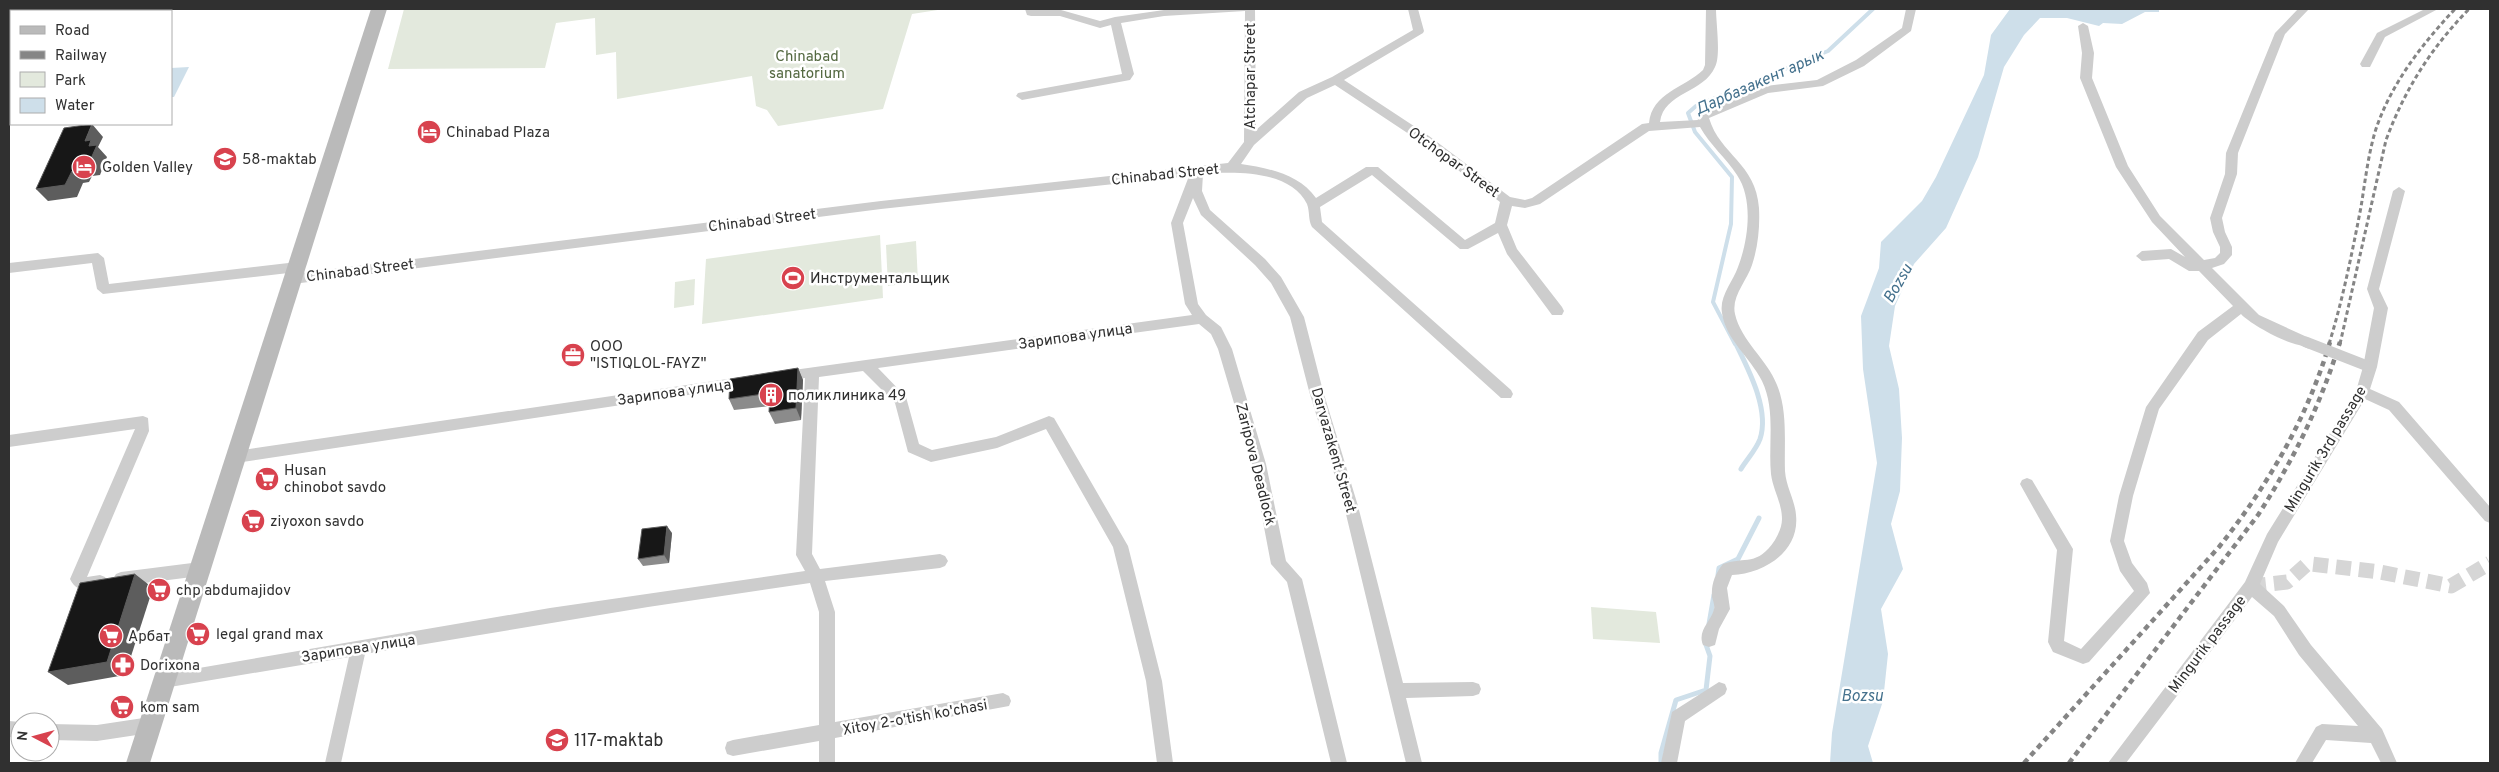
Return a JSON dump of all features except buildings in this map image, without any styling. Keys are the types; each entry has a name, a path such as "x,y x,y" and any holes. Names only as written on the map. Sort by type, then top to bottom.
{"main road":[{"name":"Chinabad Street","path":"138,763 380,9"}],"street":[{"path":"1030,9 1031,13 1061,13 1095,25 1163,11 1241,9"},
{"name":"Atchapar Street","path":"1232,167 1250,142 1250,9"},
{"path":"1250,142 1303,95 1336,80 1419,31 1413,9"},
{"path":"1654,126 1658,108 1666,99 1687,88 1709,70 1712,65 1711,9"},
{"path":"1710,640 1711,628 1722,609 1718,590 1720,578 1728,569 1751,567 1772,554 1787,533 1790,521 1778,478 1777,421 1772,386 1766,374 1738,335 1728,315 1731,293 1751,250 1750,188 1742,171 1704,123 1703,117 1707,113 1766,90 1818,83 1860,63 1906,30 1911,9"},
{"path":"2142,256 2171,254 2194,268 2219,261 2226,255 2226,247 2219,232 2216,218 2232,174 2232,152 2280,33 2304,9"},
{"path":"2366,64 2381,35 2433,9"},
{"path":"1022,96 1126,77 1128,74 1115,20"},
{"path":"2084,26 2088,53 2086,78 2122,167 2156,219 2254,319 2302,341 2370,367"},
{"name":"Otchopar Street","path":"1336,80 1425,139 1507,201 1525,204 1536,201 1646,127 1704,123"},
{"name":"Chinabad Street","path":"295,273 865,207 1232,167 1261,170 1283,179 1304,192 1314,205"},
{"name":"Zaripova Deadlock","path":"1197,170 1177,223 1192,304 1201,319 1216,331 1235,381 1258,464 1279,564 1294,579 1339,763"},
{"name":"Darvazakent Street","path":"1197,170 1196,191 1205,212 1260,262 1276,280 1297,317 1316,391 1351,506 1414,763"},
{"path":"1501,225 1464,246 1460,245 1378,173 1370,170 1314,205 1316,224 1506,394"},
{"name":"Mingurik 3rd passage","path":"2251,586 2272,539 2362,392 2370,367 2381,308 2374,289 2398,191"},
{"path":"1507,201 1501,225 1511,251 1557,311"},
{"path":"9,268 98,258 102,289 295,273"},
{"path":"2027,484 2065,549 2056,642 2058,646 2083,657 2142,594 2142,588 2125,566 2117,541 2126,496 2153,407 2203,336 2241,307"},
{"name":"Зарипова улица","path":"236,457 768,378 1201,319"},
{"path":"867,366 901,401 913,448 931,456 997,442 1049,422 1120,546 1154,681 1166,763"},
{"name":"Xitoy 2-o'tish ko'chasi","path":"812,372 804,555 815,574 827,612 827,763"},
{"path":"2362,392 2394,406 2490,517"},
{"path":"9,441 143,422 142,432 78,579 82,584 88,584 200,569"},
{"name":"Зарипова улица","path":"164,681 359,647 815,574 940,561"},
{"name":"Mingurik passage","path":"2116,763 2251,586 2279,611 2305,650 2376,735 2389,763"},
{"path":"333,763 359,647"},
{"path":"1397,691 1473,688"},
{"path":"1669,763 1678,717 1719,689"},
{"name":"Xitoy 2-o'tish ko'chasi","path":"733,748 1002,701"},
{"path":"60,732 97,733 150,725"},
{"path":"2304,763 2322,732 2376,735"}],"green space":[{"name":"Chinabad sanatorium","path":"404,9 944,9 912,14 883,109 778,126 767,110 756,106 752,76 617,99 616,52 596,55 595,18 556,23 545,68 388,69"},
{"name":"Инструментальщик","path":"880,235 883,298 702,324 706,259"},
{"path":"916,241 918,282 888,286 886,245"},
{"path":"695,279 694,305 674,308 675,282"},
{"path":"1591,607 1656,612 1660,643 1593,639"}],"water":[{"name":"Bozsu","path":"2010,9 2159,9 2159,12 2145,12 2122,24 2103,23 2099,26 2067,18 2040,18 2024,35 2004,67 1978,157 1946,228 1914,264 1895,306 1889,346 1899,389 1902,438 1900,491 1891,524 1903,569 1881,609 1888,654 1883,701 1868,746 1873,763 1830,763 1832,733 1877,463 1863,369 1861,316 1879,268 1881,242 1922,201 1936,177 1984,75 1991,35"},
{"path":"189,67 174,97 172,97 172,68"}],"waterway":[{"name":"Дарбазакент арык","path":"1735,344 1713,302 1731,224 1732,177 1695,132 1688,113 1696,106 1828,51 1873,9"},
{"name":"Дарбазакент арык","path":"1735,342 1756,389 1762,415 1760,439 1741,469"},
{"name":"Дарбазакент арык","path":"1718,575 1719,568 1738,559 1759,518"},
{"name":"Дарбазакент арык","path":"1709,624 1714,595"},
{"name":"Дарбазакент арык","path":"1661,763 1661,753 1676,700 1706,690 1710,656 1705,642"}],"tunnel":[{"path":"2251,586 2287,582 2306,565 2311,564 2380,572 2451,586 2490,563"}],"railway":[{"path":"2329,344 2351,259 2370,150 2381,115 2408,66 2455,9"},
{"path":"2340,344 2386,140 2393,121 2420,70 2455,24 2469,9"},
{"path":"2024,763 2219,547 2237,524 2270,475 2298,424 2321,370 2330,342"},
{"path":"2069,763 2258,515 2305,432 2324,388 2340,342"}],"place":[{"name":"Chinabad Plaza","path":"429,132"},
{"name":"58-maktab","path":"225,159"},
{"name":"Golden Valley","path":"84,167"},
{"name":"Инструментальщик","path":"793,278"},
{"name":"ООО \"ISTIQLOL-FAYZ\"","path":"573,355"},
{"name":"поликлиника 49","path":"771,395"},
{"name":"Husan chinobot savdo","path":"267,479"},
{"name":"ziyoxon savdo","path":"253,521"},
{"name":"chp abdumajidov","path":"159,590"},
{"name":"legal grand max","path":"198,634"},
{"name":"Арбат","path":"111,636"},
{"name":"Dorixona","path":"123,665"},
{"name":"kom sam","path":"122,707"},
{"name":"117-maktab","path":"557,740"}]}
